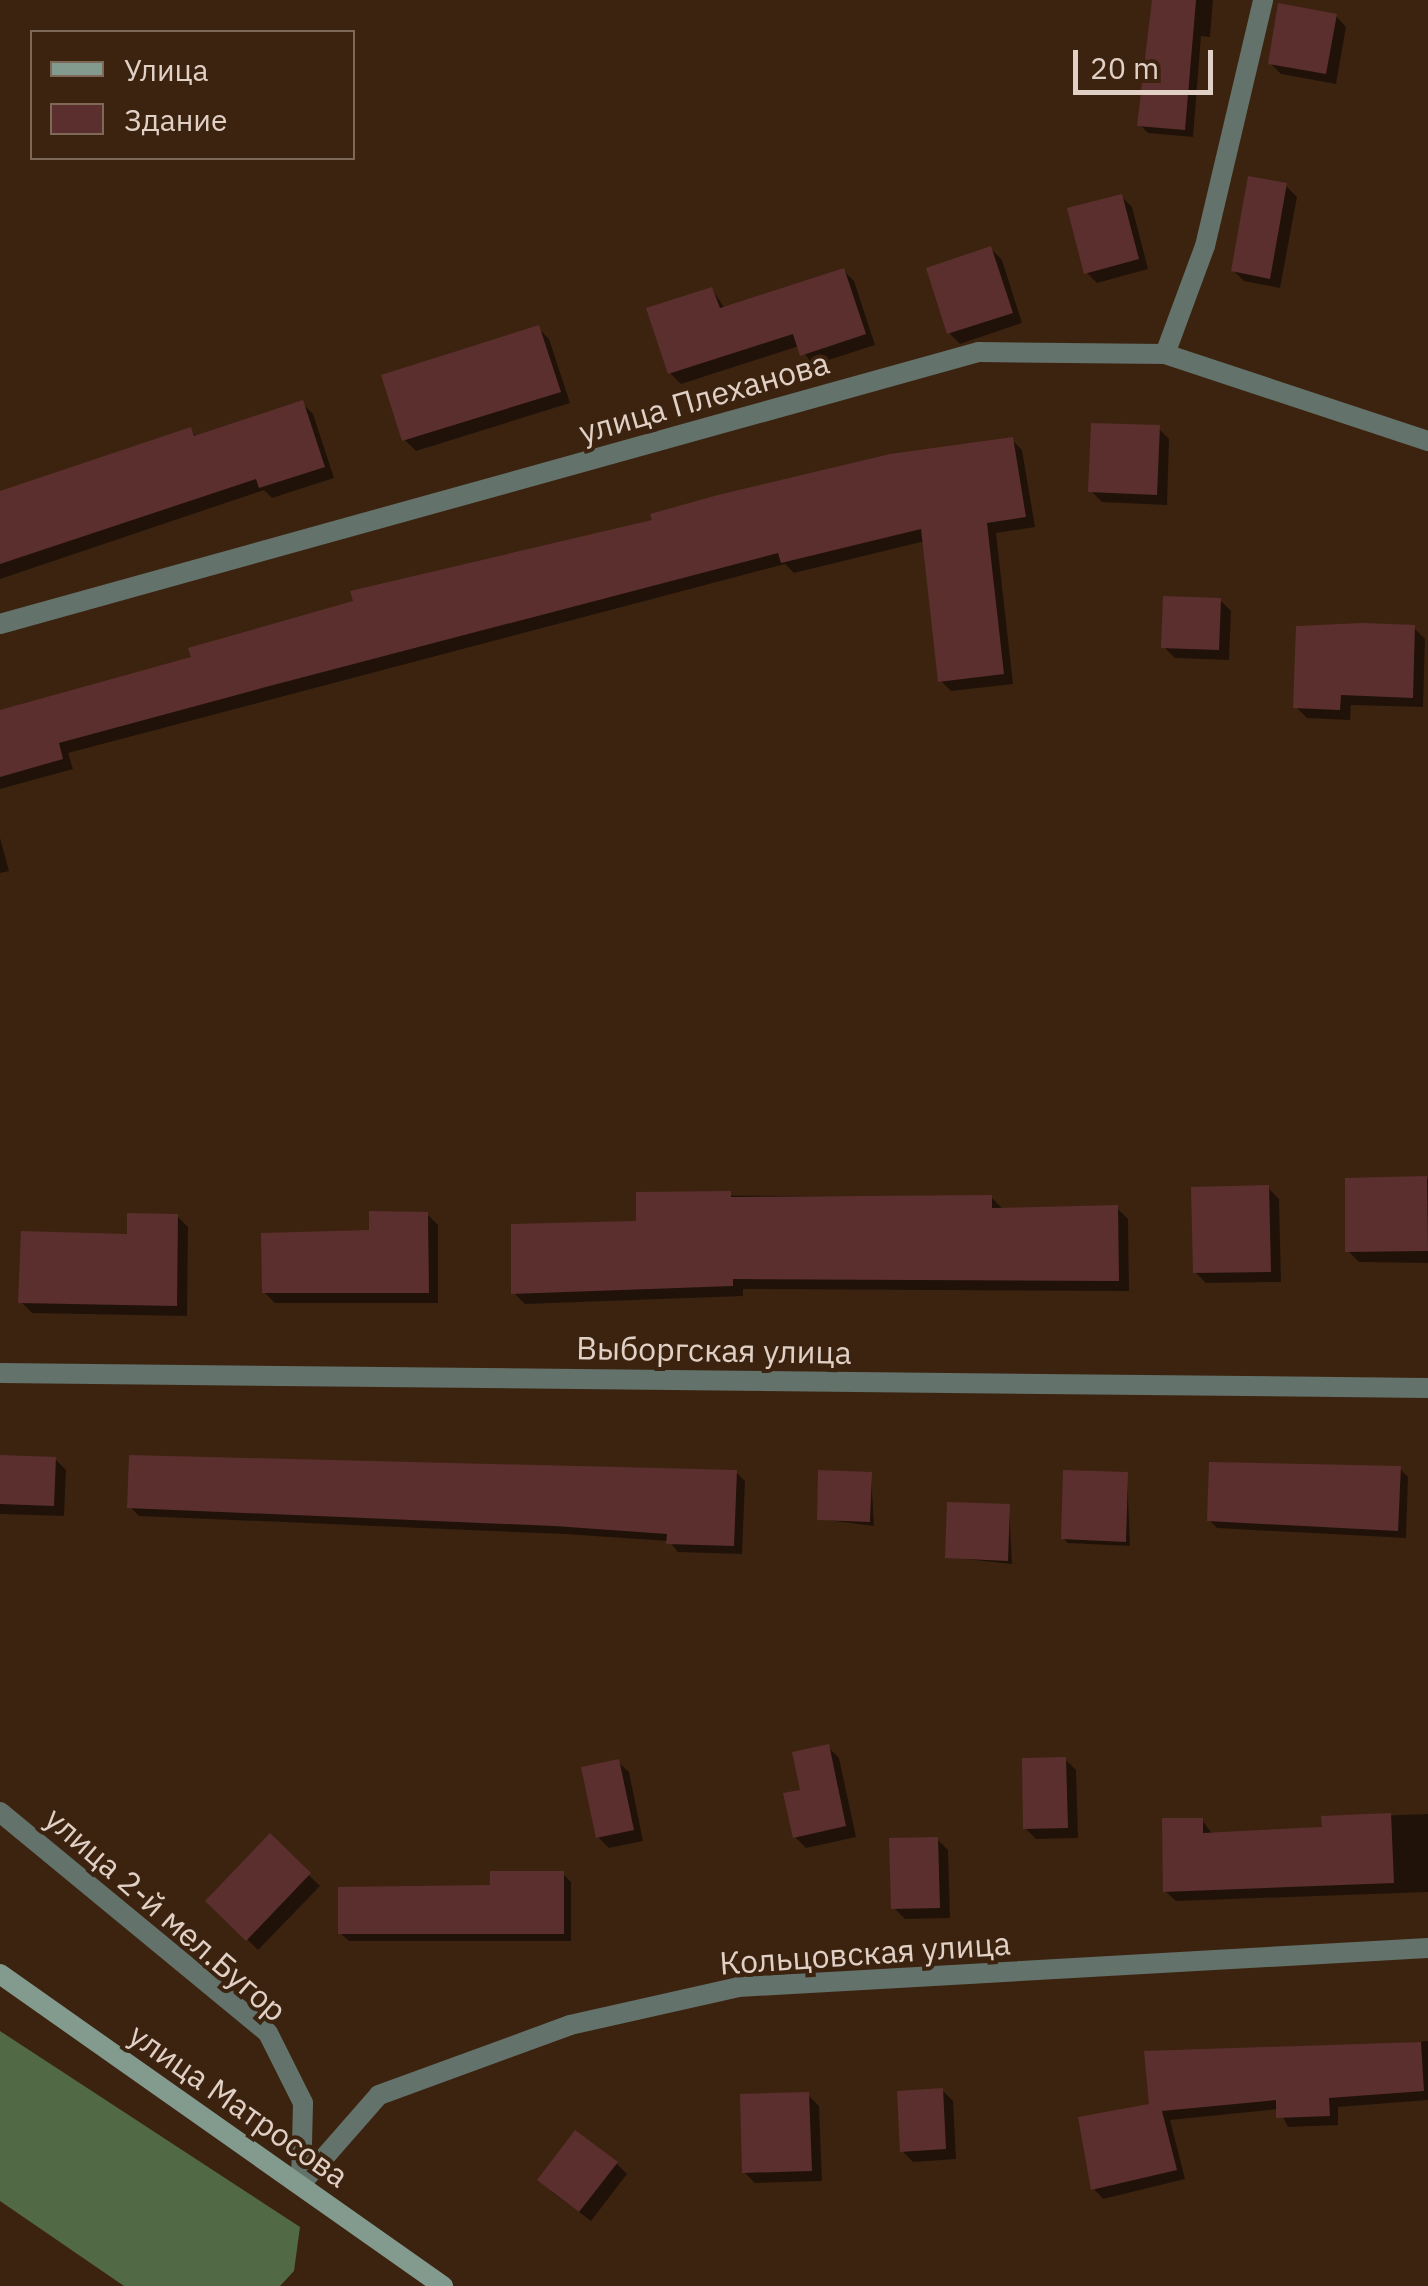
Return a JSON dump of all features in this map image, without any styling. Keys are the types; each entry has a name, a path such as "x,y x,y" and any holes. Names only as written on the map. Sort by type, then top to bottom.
{"main road":[{"name":"улица Матросова","path":"0,1974 301,2184 431,2283"}],"street":[{"path":"1165,354 1204,246 1263,0"},
{"name":"улица Плеханова","path":"0,624 979,352 1165,354 1428,441"},
{"name":"Выборгская улица","path":"0,1373 1428,1388"},
{"name":"улица 2-й мел.Бугор","path":"0,1812 268,2033 303,2103 301,2184"},
{"name":"Кольцовская улица","path":"301,2184 379,2095 570,2025 738,1987 1428,1948"}],"green space":[{"path":"0,2031 300,2227 294,2271 280,2286 124,2286 0,2201"}],"building":[{"path":"1152,0 1196,0 1185,130 1137,126"},
{"path":"1278,3 1337,14 1326,74 1268,64"},
{"path":"1248,176 1287,183 1270,279 1231,271"},
{"path":"1122,194 1139,259 1084,274 1067,208"},
{"path":"991,246 1013,313 947,334 926,268"},
{"path":"844,268 866,334 800,356 793,334 668,374 646,308 712,287 720,308"},
{"path":"539,325 561,392 402,441 381,375"},
{"path":"303,400 325,467 259,488 256,479 0,564 0,491 191,427 194,436"},
{"path":"1091,423 1160,425 1157,495 1088,492"},
{"path":"1013,437 1026,517 987,523 1004,674 938,682 921,529 781,563 778,553 262,688 59,743 63,759 0,777 0,710 191,657 188,648 353,601 350,591 652,520 650,514 718,495 890,454"},
{"path":"1163,596 1221,598 1219,650 1161,648"},
{"path":"1415,625 1413,698 1341,695 1340,710 1293,708 1296,626"},
{"path":"1427,1176 1428,1251 1345,1252 1345,1178"},
{"path":"1269,1185 1271,1272 1193,1273 1191,1187"},
{"path":"731,1191 731,1197 992,1195 992,1208 1118,1205 1119,1281 733,1279 733,1286 511,1294 511,1224 636,1221 636,1192"},
{"path":"369,1211 428,1212 429,1293 262,1293 261,1233 369,1230"},
{"path":"127,1213 178,1214 177,1306 18,1303 21,1231 127,1234"},
{"path":"0,1455 56,1457 54,1506 0,1504"},
{"path":"129,1455 737,1470 734,1546 666,1544 667,1534 554,1526 127,1508"},
{"path":"1209,1462 1401,1466 1398,1531 1207,1521"},
{"path":"818,1470 872,1472 870,1522 817,1520"},
{"path":"1063,1470 1128,1472 1126,1542 1061,1539"},
{"path":"947,1502 1010,1504 1008,1561 945,1558"},
{"path":"829,1744 846,1826 793,1838 783,1793 800,1790 792,1752"},
{"path":"1066,1757 1068,1828 1023,1829 1022,1758"},
{"path":"619,1759 634,1830 596,1838 581,1767"},
{"path":"1391,1813 1394,1883 1163,1892 1162,1818 1203,1818 1203,1833 1322,1827 1321,1816"},
{"path":"270,1833 311,1873 246,1941 205,1901"},
{"path":"938,1837 940,1908 891,1909 889,1838"},
{"path":"490,1871 564,1871 564,1934 338,1934 338,1887 490,1885"},
{"path":"1421,2042 1424,2091 1329,2098 1330,2116 1276,2118 1276,2100 1162,2111 1177,2170 1091,2190 1078,2117 1149,2104 1144,2051"},
{"path":"943,2088 946,2149 900,2152 897,2091"},
{"path":"809,2092 812,2171 742,2173 740,2094"},
{"path":"575,2130 618,2162 579,2212 537,2180"}]}
